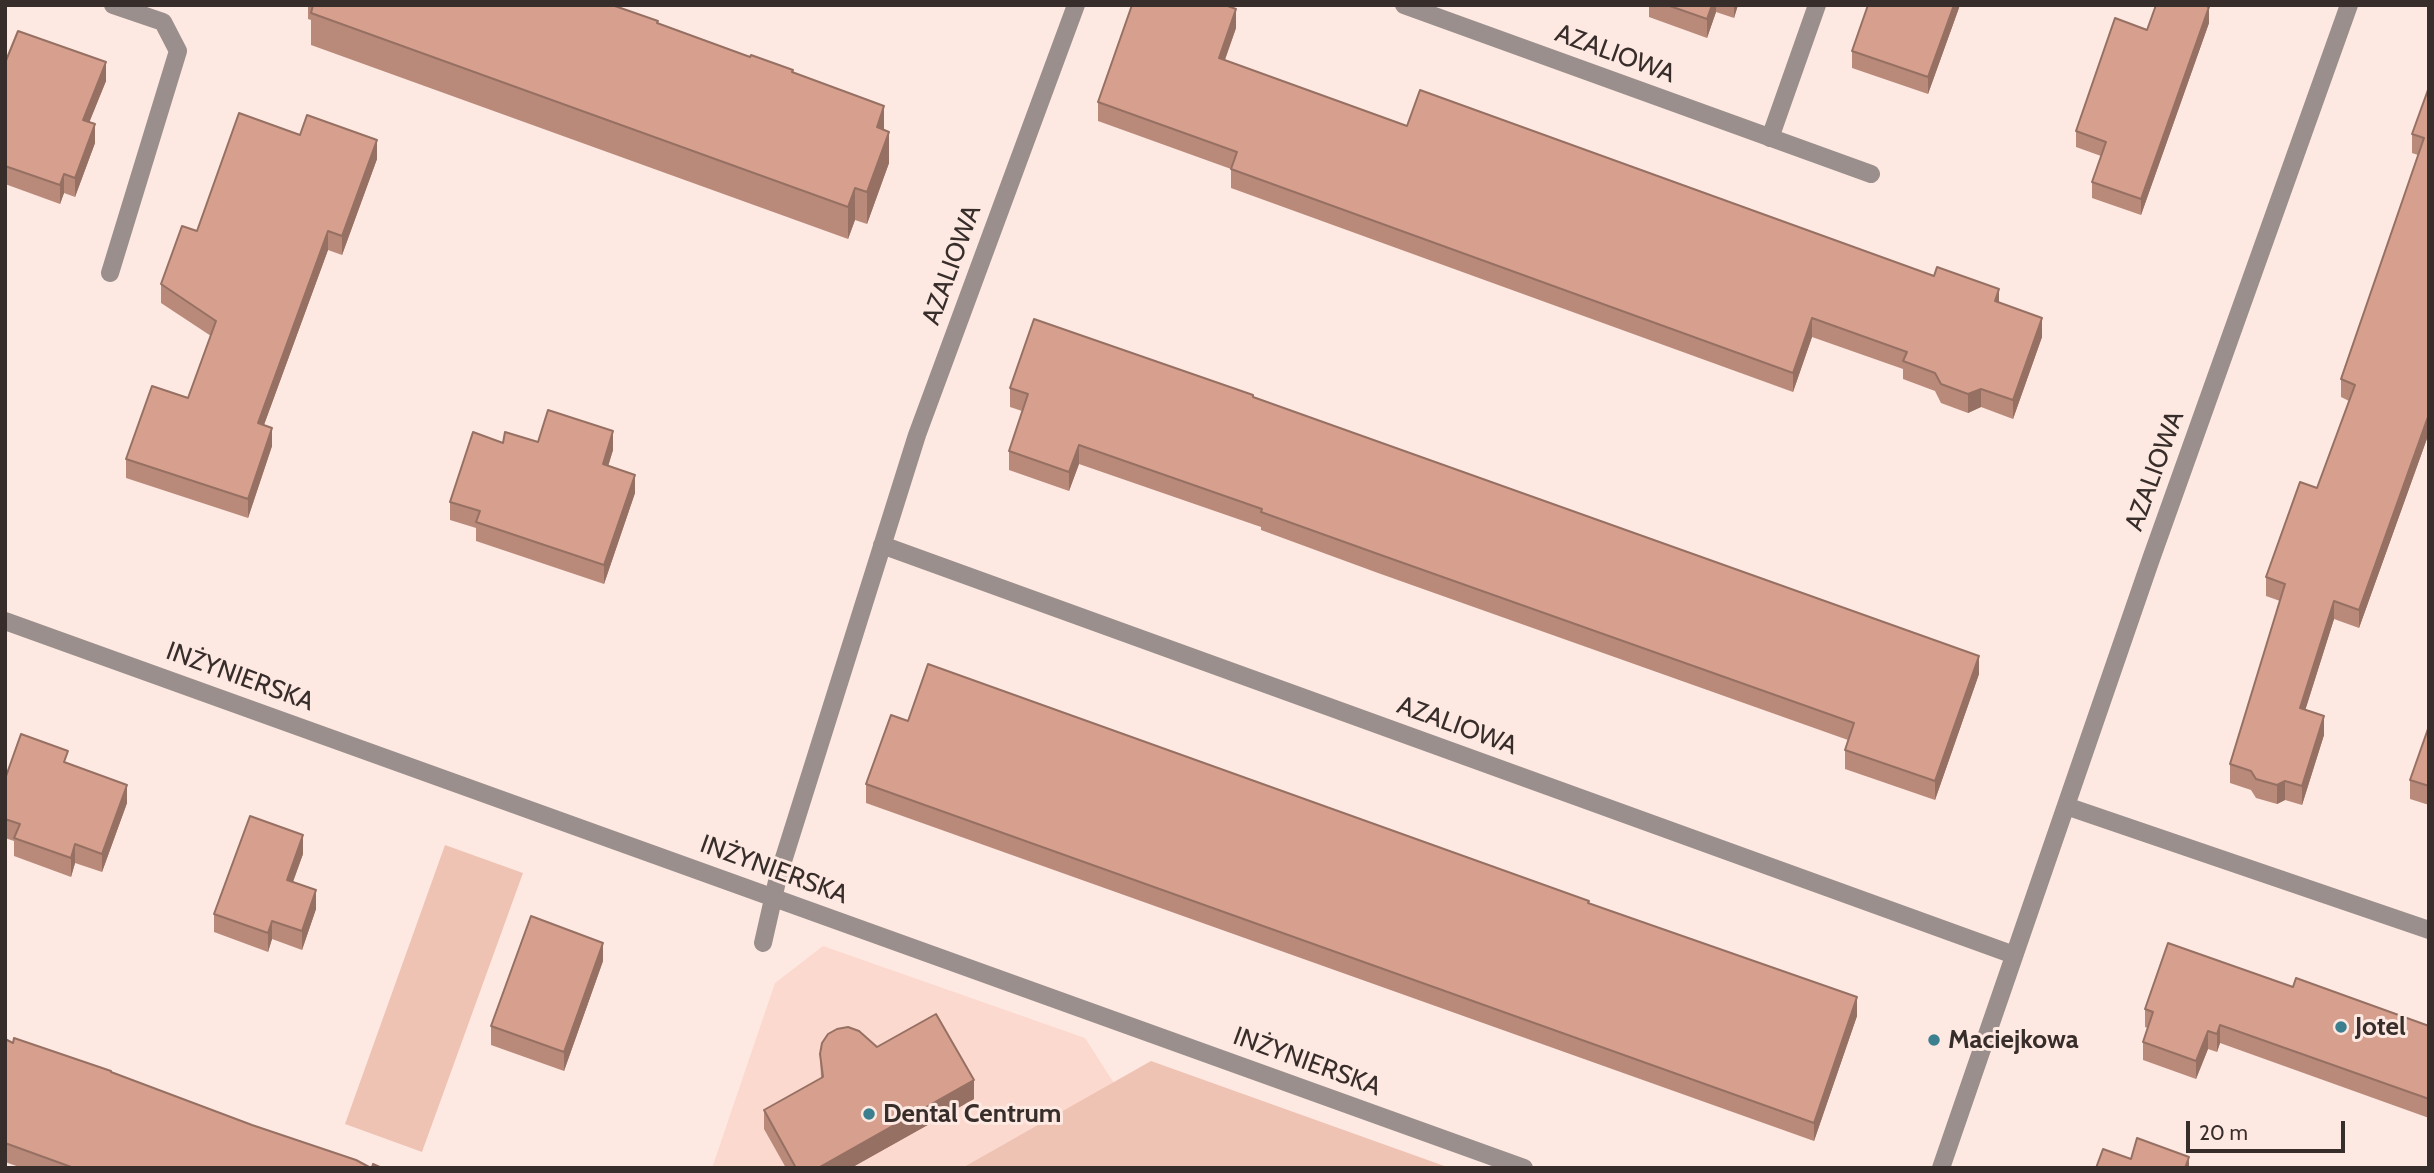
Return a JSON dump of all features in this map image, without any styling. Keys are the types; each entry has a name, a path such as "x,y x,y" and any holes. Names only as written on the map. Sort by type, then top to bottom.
{"street":[{"path":"110,273 178,51 163,22 113,5"},
{"name":"AZALIOWA","path":"763,943 782,864 917,435 1076,5"},
{"name":"AZALIOWA","path":"1404,5 1871,174"},
{"path":"1770,138 1817,5"},
{"name":"AZALIOWA","path":"1941,1168 2156,546 2349,5"},
{"name":"AZALIOWA","path":"882,545 2014,955"},
{"name":"INŻYNIERSKA","path":"5,621 1524,1168"},
{"path":"2066,806 2429,930"}],"shaded area":[{"path":"445,845 523,873 422,1152 345,1124"},
{"path":"823,946 1085,1038 1114,1083 962,1168 712,1168 775,983"},
{"path":"1151,1061 1450,1168 962,1168"}],"building":[{"path":"313,5 612,5 884,106 877,127 889,132 867,192 855,188 848,207 311,13"},
{"path":"1132,5 1225,5 1236,9 1219,58 1407,126 1420,90 1934,276 1937,267 1999,289 1995,301 2042,318 2013,400 1981,389 1968,394 1941,384 1935,373 1903,361 1907,352 1812,318 1793,373 1231,169 1237,152 1098,102"},
{"path":"1667,5 1712,5 1707,19"},
{"path":"1868,5 1954,5 1928,77 1852,51"},
{"path":"2156,5 2209,7 2141,199 2092,182 2106,142 2076,131 2115,18 2147,30"},
{"path":"18,31 106,62 83,120 95,124 75,178 64,174 60,185 5,166 5,63"},
{"path":"2429,87 2429,414 2359,610 2334,601 2300,708 2324,716 2302,786 2285,781 2277,785 2256,779 2251,771 2230,764 2285,584 2266,577 2300,482 2317,488 2355,385 2341,379 2424,138 2412,134"},
{"path":"239,113 300,135 307,115 377,140 342,236 328,231 258,423 272,428 248,499 126,459 152,386 188,398 216,321 161,284 182,226 197,231"},
{"path":"1034,319 1979,656 1935,781 1845,750 1854,723 1261,512 1262,509 1079,445 1069,472 1009,451 1028,394 1010,388"},
{"path":"548,410 613,431 603,464 635,475 604,565 476,522 480,511 450,502 473,432 503,443 505,432 538,442"},
{"path":"928,664 1589,901 1588,903 1857,997 1814,1123 866,784 891,715 908,721"},
{"path":"2429,726 2429,786 2410,780"},
{"path":"21,734 68,751 64,762 127,785 102,854 75,844 71,858 14,838 20,824 5,819 5,779"},
{"path":"250,816 303,835 287,880 316,890 302,931 272,921 268,933 214,914"},
{"path":"531,916 603,943 564,1052 491,1026"},
{"path":"2168,943 2293,987 2296,978 2429,1026 2429,1099 2220,1025 2217,1034 2208,1031 2196,1061 2143,1042 2153,1012 2145,1009"},
{"name":"Dental Centrum","path":"936,1014 974,1080 818,1168 796,1168 764,1110 823,1077 820,1054 822,1043 828,1034 848,1027 859,1031 877,1047"},
{"path":"14,1038 356,1160 371,1168 74,1168 5,1143 5,1039 13,1043"},
{"path":"2137,1138 2189,1157 2185,1168 2096,1168 2103,1149 2131,1159"}],"place":[{"name":"Jotel","path":"2341,1027"},
{"name":"Maciejkowa","path":"1934,1040"},
{"name":"Dental Centrum","path":"869,1114"}]}
